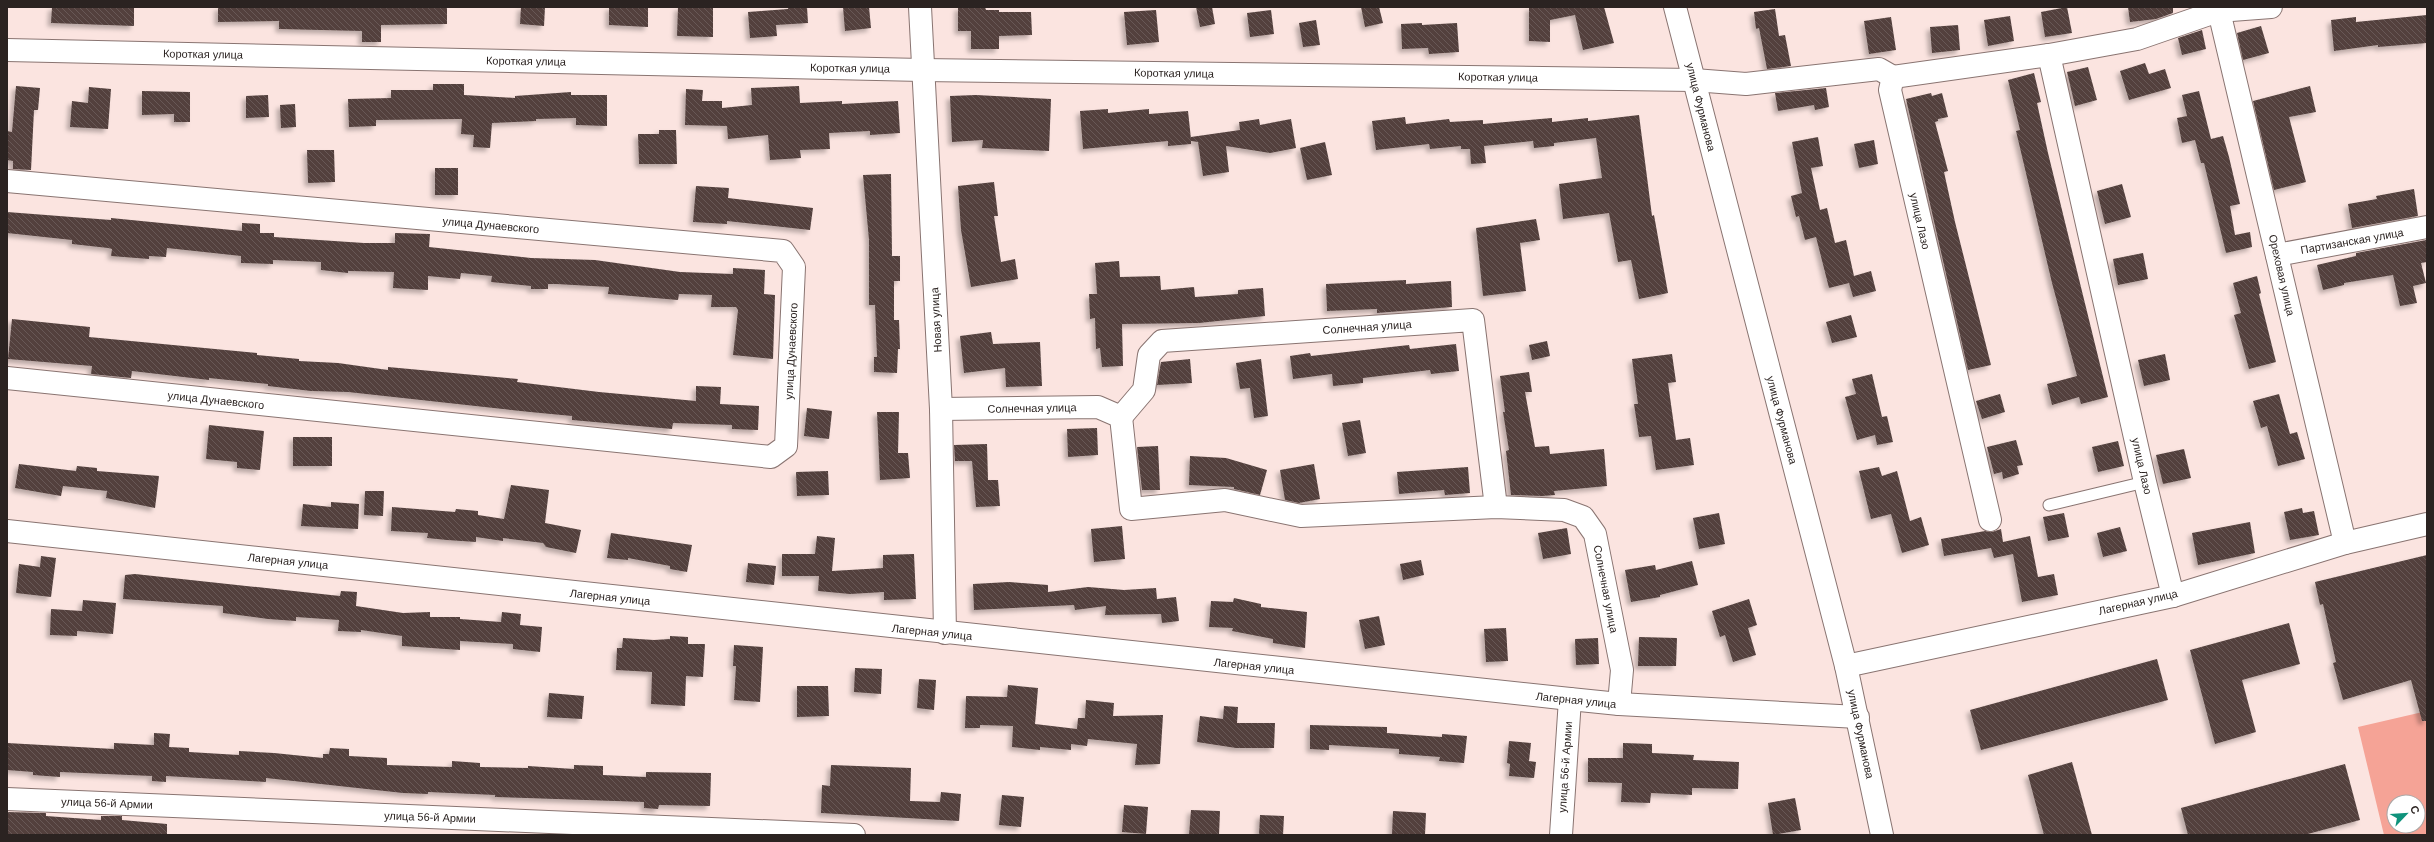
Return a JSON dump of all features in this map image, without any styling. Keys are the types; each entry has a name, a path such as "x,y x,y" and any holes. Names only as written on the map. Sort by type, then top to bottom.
{"street":[{"name":"Новая улица","path":"920,7 922,70 941,409 945,633"},
{"name":"улица Фурманова","path":"1675,7 1846,666 1882,835"},
{"path":"1893,77 2050,55 2137,39 2218,9 2271,7"},
{"name":"Ореховая улица","path":"2218,9 2346,543"},
{"name":"Короткая улица","path":"7,50 922,70 1694,80 1746,84 1879,69 1893,77"},
{"name":"улица Лазо","path":"2050,55 2145,482 2173,596"},
{"name":"улица Лазо","path":"1893,77 1890,90 1990,520"},
{"name":"улица Дунаевского","path":"7,181 783,251 794,268 786,446 771,457 7,378"},
{"name":"Партизанская улица","path":"2277,255 2427,227"},
{"name":"Солнечная улица","path":"1496,507 1473,320 1162,341 1149,355 1144,390 1121,417 1131,509 1225,500 1301,516 1496,507 1564,510 1583,517 1595,534 1622,670 1619,704"},
{"name":"Солнечная улица","path":"941,409 1098,407 1121,417"},
{"name":"Лагерная улица","path":"1846,666 2173,596 2346,543 2427,524"},
{"name":"Лагерная улица","path":"7,531 945,633 1619,704 1858,717"},
{"name":"улица 56-й Армии","path":"1561,835 1570,699"},
{"name":"улица 56-й Армии","path":"7,799 854,835"}],"lane":[{"path":"2049,505 2145,482"}],"shaded area":[{"path":"2427,711 2427,835 2384,835 2358,727"}],"building":[{"path":"52,7 134,7 134,26 51,23"},
{"path":"218,7 447,7 447,24 381,25 381,42 362,42 362,31 279,29 279,21 218,22"},
{"path":"521,7 545,7 544,26 520,24"},
{"path":"609,7 648,7 648,27 609,25"},
{"path":"678,7 713,8 713,37 677,36"},
{"path":"788,7 807,7 808,23 776,25 777,36 750,38 748,12 788,9"},
{"path":"843,7 869,7 871,28 845,31"},
{"path":"958,7 985,7 986,10 999,10 999,12 1031,12 1032,35 999,36 999,49 971,49 971,31 958,31"},
{"path":"1196,7 1212,7 1215,24 1200,27"},
{"path":"1361,7 1379,7 1383,23 1365,27"},
{"path":"1529,7 1604,7 1614,43 1583,50 1575,15 1550,20 1550,42 1529,41"},
{"path":"2067,7 2072,33 2045,37 2041,12"},
{"path":"2128,7 2173,7 2173,13 2156,19 2130,22"},
{"path":"1775,9 1779,36 1785,35 1791,66 1767,69 1759,28 1756,29 1754,12"},
{"path":"1156,10 1159,42 1127,45 1124,12"},
{"path":"1271,10 1274,34 1250,37 1247,13"},
{"path":"2427,15 2427,43 2378,47 2378,45 2334,51 2331,20 2356,17 2356,22"},
{"path":"2010,16 2014,41 1988,46 1984,20"},
{"path":"1891,17 1896,50 1869,54 1864,21"},
{"path":"1316,20 1320,45 1303,47 1299,23"},
{"path":"1422,23 1422,25 1457,23 1459,52 1429,54 1428,48 1402,49 1401,24"},
{"path":"1958,25 1960,50 1932,53 1930,27"},
{"path":"2261,26 2269,53 2243,60 2237,33"},
{"path":"2202,30 2206,49 2182,55 2178,38"},
{"path":"2145,63 2149,74 2165,69 2171,88 2129,100 2120,71"},
{"path":"2088,67 2097,100 2075,106 2067,72"},
{"path":"2034,73 2041,102 2037,103 2048,153 2108,397 2081,404 2079,397 2052,405 2047,384 2077,376 2052,283 2016,131 2020,130 2008,80"},
{"path":"433,84 464,84 464,95 515,98 515,96 571,92 571,95 607,95 607,126 576,125 576,118 536,119 536,121 492,123 490,148 473,147 474,135 461,134 462,119 376,120 376,126 349,127 348,99 391,98 391,90 433,90"},
{"path":"16,86 40,88 38,110 34,110 31,170 13,169 13,161 7,160 7,131 12,132"},
{"path":"799,86 800,103 842,101 842,104 898,101 900,133 870,135 870,131 829,133 830,149 800,150 801,158 770,160 768,135 728,139 727,126 685,125 686,89 703,90 702,101 722,101 722,108 752,105 751,88"},
{"path":"2310,86 2316,112 2289,117 2306,182 2274,190 2253,101"},
{"path":"89,87 111,89 108,129 70,127 72,101 88,103"},
{"path":"1826,88 1829,107 1815,110 1814,105 1778,111 1775,93"},
{"path":"142,91 190,92 190,122 174,122 174,114 142,115"},
{"path":"2199,91 2211,139 2223,136 2229,157 2240,204 2230,206 2235,235 2250,232 2252,247 2226,253 2204,163 2201,163 2195,140 2182,143 2177,118 2187,116 2182,95"},
{"path":"1931,93 1932,96 1942,93 1948,117 1938,119 1938,121 1935,122 1948,171 1944,172 1955,222 1991,365 1968,370 1906,99"},
{"path":"268,95 269,117 246,118 246,96"},
{"path":"976,95 1051,99 1049,151 982,148 983,140 952,142 950,96"},
{"path":"295,104 296,127 281,128 280,105"},
{"path":"1108,109 1108,113 1149,109 1149,114 1188,111 1191,139 1191,137 1240,130 1239,122 1259,119 1260,125 1291,119 1296,148 1270,153 1226,146 1229,172 1203,176 1198,142 1191,141 1191,144 1168,146 1168,141 1083,149 1080,111"},
{"path":"1639,115 1652,216 1654,215 1668,293 1639,299 1631,260 1618,262 1609,213 1563,219 1559,184 1602,178 1596,138 1554,143 1554,146 1534,148 1533,141 1484,146 1486,163 1471,164 1470,149 1461,149 1461,146 1430,149 1429,144 1376,150 1372,121 1405,117 1406,124 1449,119 1450,122 1483,120 1483,124 1552,118 1552,122 1588,118 1588,121"},
{"path":"659,130 676,130 677,164 639,164 638,134 659,134"},
{"path":"1818,137 1823,166 1811,168 1820,210 1827,208 1835,243 1846,240 1854,276 1871,271 1876,291 1853,297 1849,283 1829,288 1816,237 1805,240 1799,216 1796,217 1791,196 1802,193 1792,142"},
{"path":"1874,140 1878,164 1859,168 1854,144"},
{"path":"1325,142 1332,175 1307,180 1300,148"},
{"path":"307,150 334,150 335,182 308,183"},
{"path":"435,168 458,168 458,195 435,195"},
{"path":"891,174 892,256 900,256 900,281 894,281 894,320 899,320 900,349 898,349 897,373 874,372 874,357 877,357 875,305 869,305 869,240 863,175"},
{"path":"994,182 998,216 994,216 1001,262 1015,259 1018,279 971,287 961,230 958,186"},
{"path":"2122,184 2131,217 2105,224 2097,191"},
{"path":"696,186 729,188 728,198 813,208 810,230 727,221 727,224 693,222"},
{"path":"2414,189 2418,216 2352,228 2348,204 2377,199 2376,196"},
{"path":"7,212 111,220 111,218 242,231 242,223 260,224 260,233 274,233 274,237 364,243 395,243 395,233 430,234 429,247 531,258 595,260 680,272 733,274 733,268 765,270 764,294 775,295 773,359 733,355 738,310 736,307 711,307 712,295 679,294 678,300 608,294 609,287 548,284 548,289 531,289 531,286 491,282 492,276 461,273 460,279 428,276 428,290 393,288 394,272 348,271 348,273 321,270 321,262 273,260 273,264 241,263 241,256 167,248 166,257 149,256 149,259 111,256 112,249 72,244 72,240 7,233"},
{"path":"1536,219 1540,240 1520,243 1526,291 1483,296 1476,228"},
{"path":"2426,240 2427,262 2421,263 2426,283 2413,286 2417,303 2400,306 2393,275 2344,283 2344,285 2323,290 2317,265 2356,256 2356,253"},
{"path":"2143,253 2148,279 2118,285 2113,259"},
{"path":"1119,261 1120,277 1160,276 1161,290 1194,287 1195,297 1238,294 1238,290 1263,288 1265,316 1199,323 1122,324 1123,366 1102,367 1100,348 1096,349 1095,318 1090,319 1089,294 1097,294 1095,263"},
{"path":"2257,276 2261,293 2259,294 2276,362 2249,369 2234,315 2241,313 2233,283"},
{"path":"1406,280 1406,284 1451,281 1452,307 1377,313 1377,309 1327,311 1326,284"},
{"path":"1851,315 1857,337 1832,343 1826,322"},
{"path":"12,319 90,327 89,337 257,353 257,355 299,359 299,361 338,363 388,370 388,367 518,379 517,382 599,392 696,401 696,386 721,387 720,404 759,406 758,430 732,429 732,425 673,423 672,429 572,420 572,416 348,392 311,391 268,386 268,384 209,378 209,380 132,371 131,378 91,374 92,366 8,359"},
{"path":"991,332 993,344 1040,342 1042,386 1006,387 1005,368 964,373 960,336"},
{"path":"1547,341 1550,356 1532,360 1529,345"},
{"path":"1456,344 1459,371 1431,374 1430,370 1363,378 1363,383 1333,386 1332,374 1293,379 1290,356 1310,353 1311,356 1409,345 1410,349"},
{"path":"1672,354 1676,382 1668,383 1676,440 1690,438 1694,465 1656,470 1651,436 1639,437 1634,404 1638,404 1632,359"},
{"path":"2165,354 2170,380 2144,386 2138,360"},
{"path":"1190,359 1192,383 1157,385 1161,362"},
{"path":"1261,359 1268,416 1254,418 1250,388 1240,389 1236,363"},
{"path":"1529,372 1532,392 1525,392 1535,447 1549,446 1550,454 1604,449 1607,486 1554,491 1555,495 1511,495 1506,451 1509,450 1503,412 1505,412 1500,376"},
{"path":"1872,374 1882,417 1887,416 1893,442 1877,445 1875,435 1857,440 1845,397 1856,394 1852,379"},
{"path":"2000,394 2005,412 1982,419 1976,401"},
{"path":"2279,394 2290,434 2297,432 2305,459 2278,466 2267,426 2261,428 2253,401"},
{"path":"807,408 832,411 829,439 804,436"},
{"path":"877,412 899,412 898,453 908,453 910,478 880,480"},
{"path":"1360,420 1366,453 1348,456 1342,423"},
{"path":"209,425 264,431 260,470 237,468 237,462 206,459"},
{"path":"1097,428 1098,455 1068,457 1067,429"},
{"path":"293,437 332,437 332,466 293,466"},
{"path":"2016,440 2023,465 2017,466 2019,474 2003,479 2002,472 1994,474 1987,447"},
{"path":"2118,441 2124,466 2098,472 2092,447"},
{"path":"987,444 988,480 998,480 1000,506 976,507 972,461 955,461 954,445"},
{"path":"1158,446 1160,490 1142,490 1137,447"},
{"path":"2184,449 2191,478 2163,484 2156,455"},
{"path":"1190,456 1226,458 1267,470 1260,495 1234,489 1234,487 1189,485"},
{"path":"19,464 76,471 77,466 97,468 97,471 159,476 155,508 106,498 107,491 63,486 61,496 15,488"},
{"path":"1314,464 1320,499 1299,503 1285,500 1280,470"},
{"path":"1468,467 1470,493 1445,495 1444,490 1399,494 1397,472"},
{"path":"1879,467 1882,476 1897,471 1910,521 1921,517 1929,545 1902,553 1891,514 1871,519 1859,471"},
{"path":"828,471 829,495 797,496 796,472"},
{"path":"511,485 549,490 545,523 581,530 576,553 546,547 543,543 503,538 503,541 476,537 476,542 427,538 428,533 391,531 392,507 455,512 456,509 478,511 478,515 504,519"},
{"path":"365,491 384,491 383,516 364,515"},
{"path":"331,502 359,504 358,529 301,526 303,504 331,507"},
{"path":"2302,508 2303,513 2314,511 2319,535 2290,540 2284,512"},
{"path":"1719,513 1725,544 1699,549 1693,518"},
{"path":"2064,513 2069,537 2048,541 2043,517"},
{"path":"2250,522 2255,553 2198,565 2192,533"},
{"path":"1122,526 1125,559 1094,562 1091,529"},
{"path":"2120,527 2127,551 2103,557 2097,533"},
{"path":"1567,528 1571,554 1543,559 1538,533"},
{"path":"2001,529 2003,542 2030,536 2038,577 2054,574 2058,595 2022,602 2013,554 1994,558 1991,548 1944,556 1941,539 1985,531 1992,532"},
{"path":"611,533 692,545 687,572 670,569 670,566 628,558 628,560 607,558"},
{"path":"817,536 835,538 832,571 883,568 883,555 914,554 916,599 884,600 884,592 850,594 818,591 819,576 782,576 782,554 815,554"},
{"path":"2427,555 2427,721 2422,721 2411,680 2343,700 2333,663 2336,662 2323,604 2320,605 2315,582"},
{"path":"41,556 56,558 51,597 16,593 19,564 40,567"},
{"path":"1421,560 1424,575 1403,580 1400,564"},
{"path":"1692,561 1698,585 1660,595 1660,597 1631,602 1625,570 1655,565 1656,570"},
{"path":"748,563 776,566 774,585 746,582"},
{"path":"135,574 340,596 341,591 357,592 356,606 403,613 430,612 430,617 460,617 460,619 501,622 502,612 521,614 520,625 542,627 540,652 513,649 513,644 460,641 460,650 402,646 402,636 361,630 361,632 338,631 339,620 296,617 296,621 268,619 223,613 223,606 123,599 125,575"},
{"path":"1009,582 1048,585 1048,592 1088,587 1124,590 1156,588 1157,599 1176,597 1179,621 1162,623 1161,614 1105,615 1106,606 1075,610 1074,605 974,610 973,584"},
{"path":"1234,598 1261,604 1261,607 1307,612 1305,648 1273,643 1273,639 1232,631 1233,628 1209,627 1211,601 1233,602"},
{"path":"1749,599 1757,625 1748,628 1756,655 1733,662 1725,635 1720,637 1712,611"},
{"path":"83,600 116,603 113,634 77,631 77,636 50,635 51,609 82,611"},
{"path":"1379,616 1385,645 1365,649 1359,620"},
{"path":"2289,623 2300,664 2242,680 2256,732 2215,744 2190,650"},
{"path":"1506,628 1508,661 1486,662 1484,629"},
{"path":"670,636 688,637 688,644 705,644 703,677 686,676 685,706 651,704 652,672 616,670 617,648 622,648 623,638 654,640 670,639"},
{"path":"1639,637 1677,638 1676,666 1638,666"},
{"path":"1598,638 1599,664 1576,665 1575,639"},
{"path":"734,645 763,647 760,702 734,700 736,666 733,666"},
{"path":"2157,659 2168,700 1981,750 1970,710"},
{"path":"855,668 882,669 881,694 854,692"},
{"path":"919,679 936,680 934,710 917,708"},
{"path":"1008,685 1038,688 1035,724 1077,729 1078,718 1085,718 1086,700 1114,703 1113,716 1163,715 1160,764 1135,765 1137,744 1088,739 1087,746 1071,744 1071,750 1040,747 1040,750 1012,747 1013,726 980,725 980,728 965,728 966,696 1007,697"},
{"path":"797,686 828,686 829,716 797,717"},
{"path":"549,693 584,696 582,719 547,717"},
{"path":"1224,706 1238,707 1237,723 1275,723 1274,748 1236,748 1197,742 1200,716 1223,719"},
{"path":"1310,725 1387,727 1387,733 1442,737 1442,734 1467,736 1464,763 1439,761 1440,757 1399,754 1399,749 1329,745 1329,750 1310,749"},
{"path":"154,733 170,734 169,747 189,748 189,752 239,755 239,751 323,758 323,754 329,754 330,748 349,749 349,756 387,758 387,765 452,767 452,761 480,763 480,767 528,768 528,766 574,769 574,765 603,766 603,775 646,777 646,772 711,773 710,806 659,805 658,809 644,808 644,802 495,797 495,795 428,792 428,794 403,793 266,778 266,782 166,776 166,782 152,781 152,776 60,772 60,777 33,775 33,772 7,770 7,743 114,749 114,743 154,745"},
{"path":"1509,741 1531,743 1529,761 1536,762 1534,778 1509,776 1510,764 1507,763"},
{"path":"1623,743 1652,744 1652,753 1694,755 1693,760 1739,762 1738,789 1692,788 1692,795 1651,793 1650,803 1621,802 1622,783 1588,782 1588,758 1623,758"},
{"path":"2072,762 2092,835 2044,835 2028,775"},
{"path":"2345,764 2360,820 2304,835 2188,835 2181,808"},
{"path":"831,765 911,768 910,801 940,802 941,792 961,794 959,821 821,813 822,785 830,786"},
{"path":"1002,795 1024,797 1021,827 999,825"},
{"path":"1795,798 1801,830 1773,835 1768,803"},
{"path":"1124,805 1148,807 1146,834 1122,832"},
{"path":"1191,810 1220,811 1219,835 1189,835"},
{"path":"1393,811 1426,813 1425,835 1392,835"},
{"path":"7,812 46,813 46,816 101,820 101,816 122,816 122,820 167,824 167,835 7,835"},
{"path":"1260,815 1284,816 1283,835 1259,835"}]}
